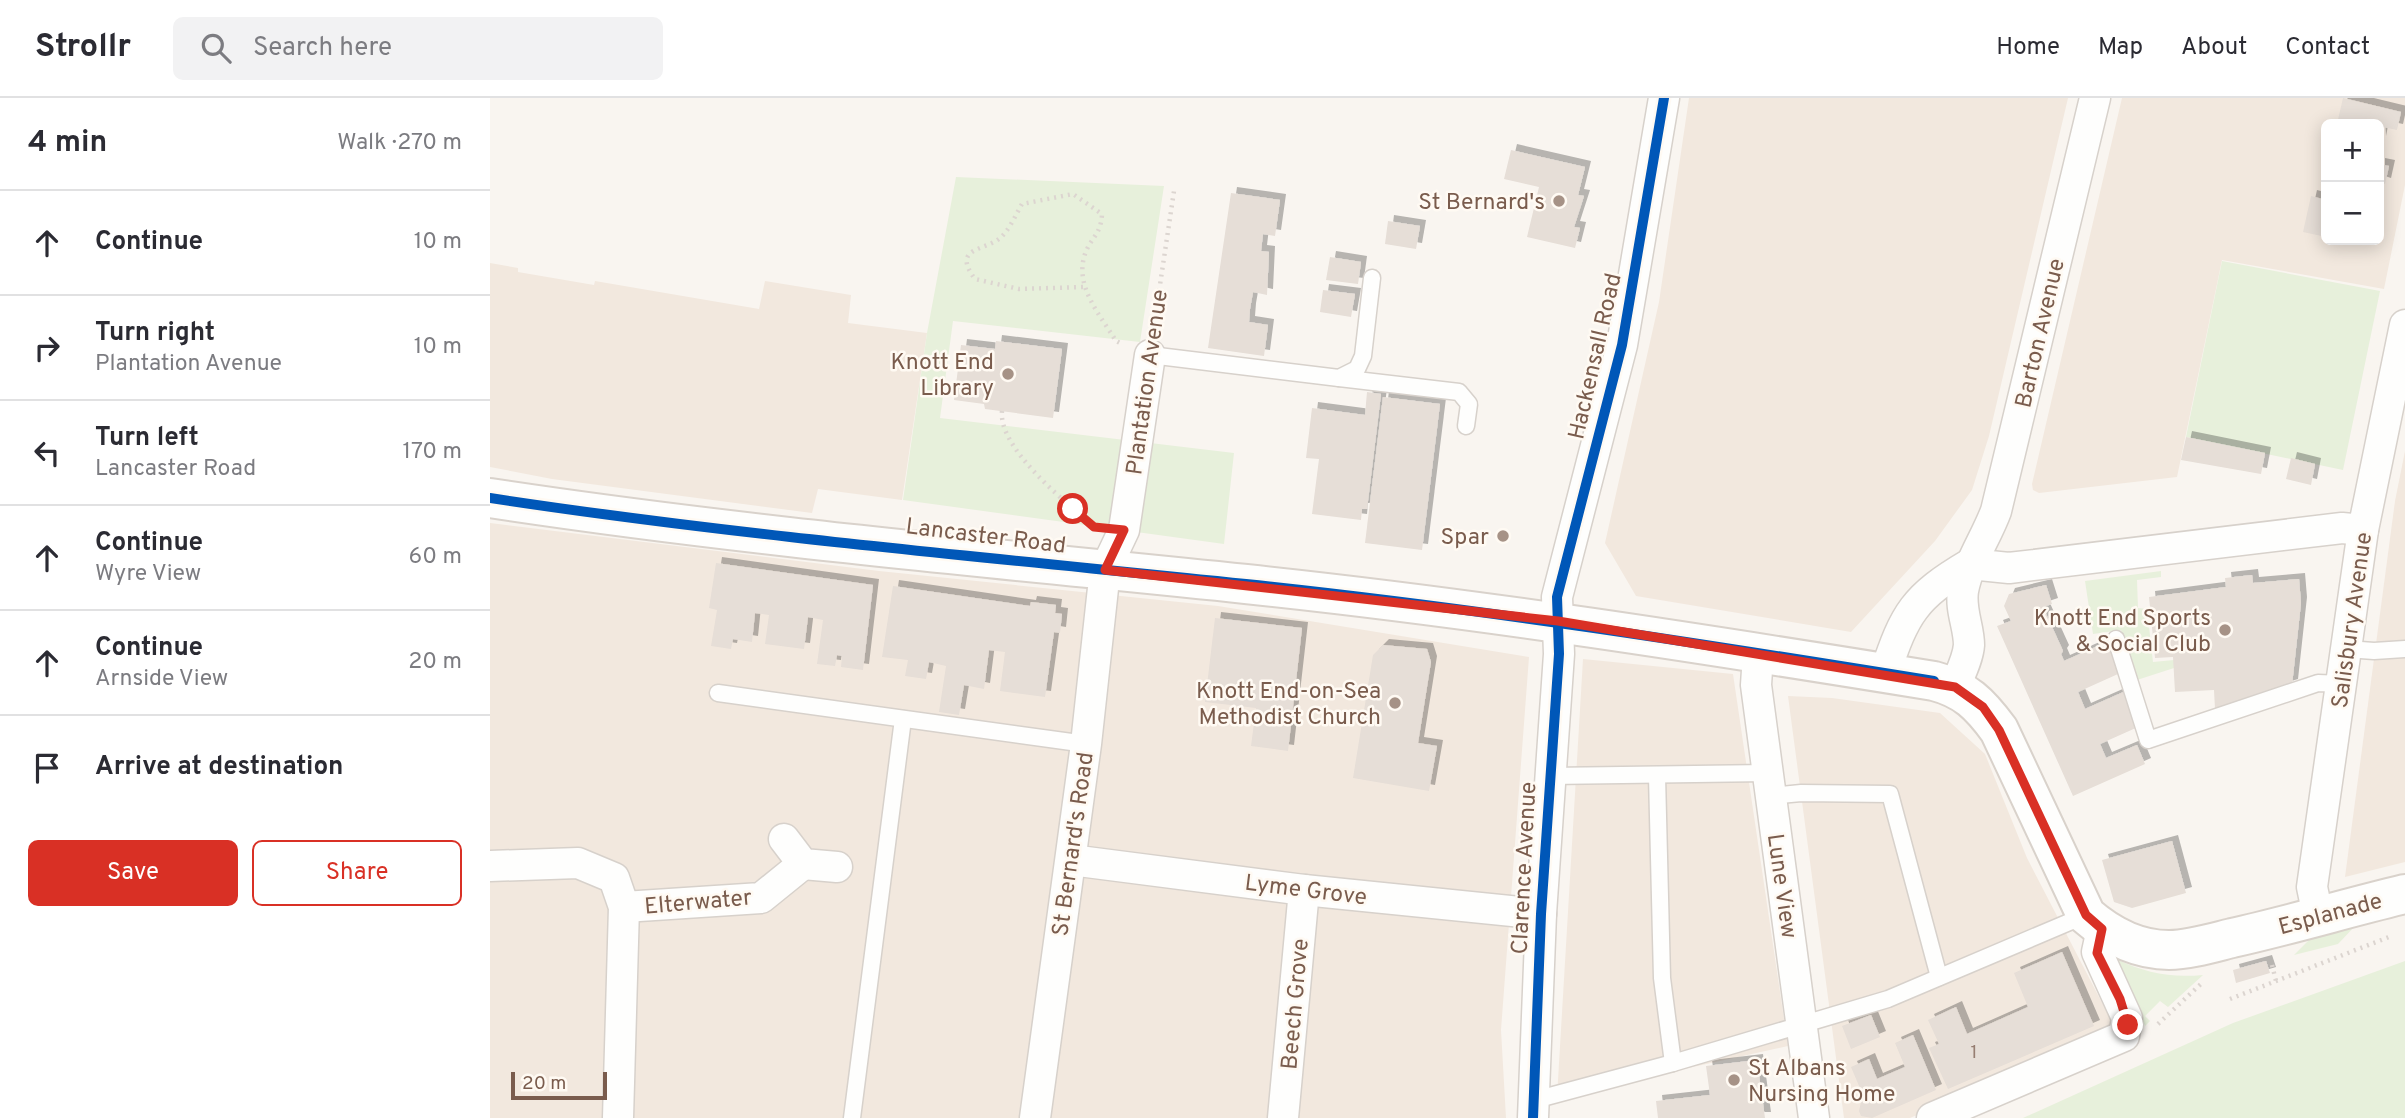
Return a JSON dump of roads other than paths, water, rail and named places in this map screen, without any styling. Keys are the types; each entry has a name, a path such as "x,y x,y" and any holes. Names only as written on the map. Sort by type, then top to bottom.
{"main road":[{"name":"Lancaster Road","path":"490,498 619,517 1558,621 1944,684"},
{"path":"1944,684 1983,707 1999,730 2094,922"},
{"name":"Esplanade","path":"2094,922 2143,947 2170,950 2254,933 2405,894"}],"street":[{"name":"Hackensall Road","path":"1558,621 1557,597 1562,569 1622,345 1664,98"},
{"name":"Barton Avenue","path":"1970,564 1986,540 1996,511 2095,98"},
{"name":"Salisbury Avenue","path":"2318,916 2312,887 2363,530 2405,325"},
{"name":"Plantation Avenue","path":"1105,570 1124,530 1150,355"},
{"path":"1885,673 1905,617 1936,587 1970,564 2009,568 2342,528 2363,530"},
{"path":"1944,684 1969,645 1961,603 1970,564"},
{"name":"St Bernard's Road","path":"1035,1118 1086,744 1105,570"},
{"name":"Clarence Avenue","path":"1532,1110 1541,914 1559,654 1558,621"},
{"name":"Lune View","path":"1758,655 1756,685 1814,1118"},
{"path":"784,839 803,864 837,867"},
{"name":"Lyme Grove","path":"1071,860 1304,890 1541,914"},
{"path":"490,866 578,863 614,878 624,908 618,1118"},
{"name":"Elterwater","path":"624,908 761,898 803,864"},
{"name":"Beech Grove","path":"1283,1118 1304,890"},
{"path":"1932,1118 2124,1036 2127,1018 2097,953 2094,922"}],"lane":[{"path":"1339,377 1357,369 1363,356 1372,278"},
{"path":"1150,355 1459,392 1469,404 1466,426"},
{"path":"2116,639 2148,740 2318,683 2342,684"},
{"path":"2347,649 2374,652 2405,649"},
{"path":"718,693 1086,744"},
{"path":"852,1118 903,719"},
{"path":"1550,776 1657,776 1769,784 1801,793 1890,794 1939,977"},
{"path":"1657,776 1661,978 1673,1063"},
{"path":"1532,1110 1673,1063 1888,999 1939,977 2094,922"}],"place":[{"name":"St Bernard's","path":"1559,201"},
{"name":"Knott End Library","path":"1008,374"},
{"name":"Spar","path":"1503,536"},
{"name":"Knott End Sports & Social Club","path":"2225,630"},
{"name":"Knott End-on-Sea Methodist Church","path":"1395,703"},
{"name":"St Albans Nursing Home","path":"1734,1080"}]}
